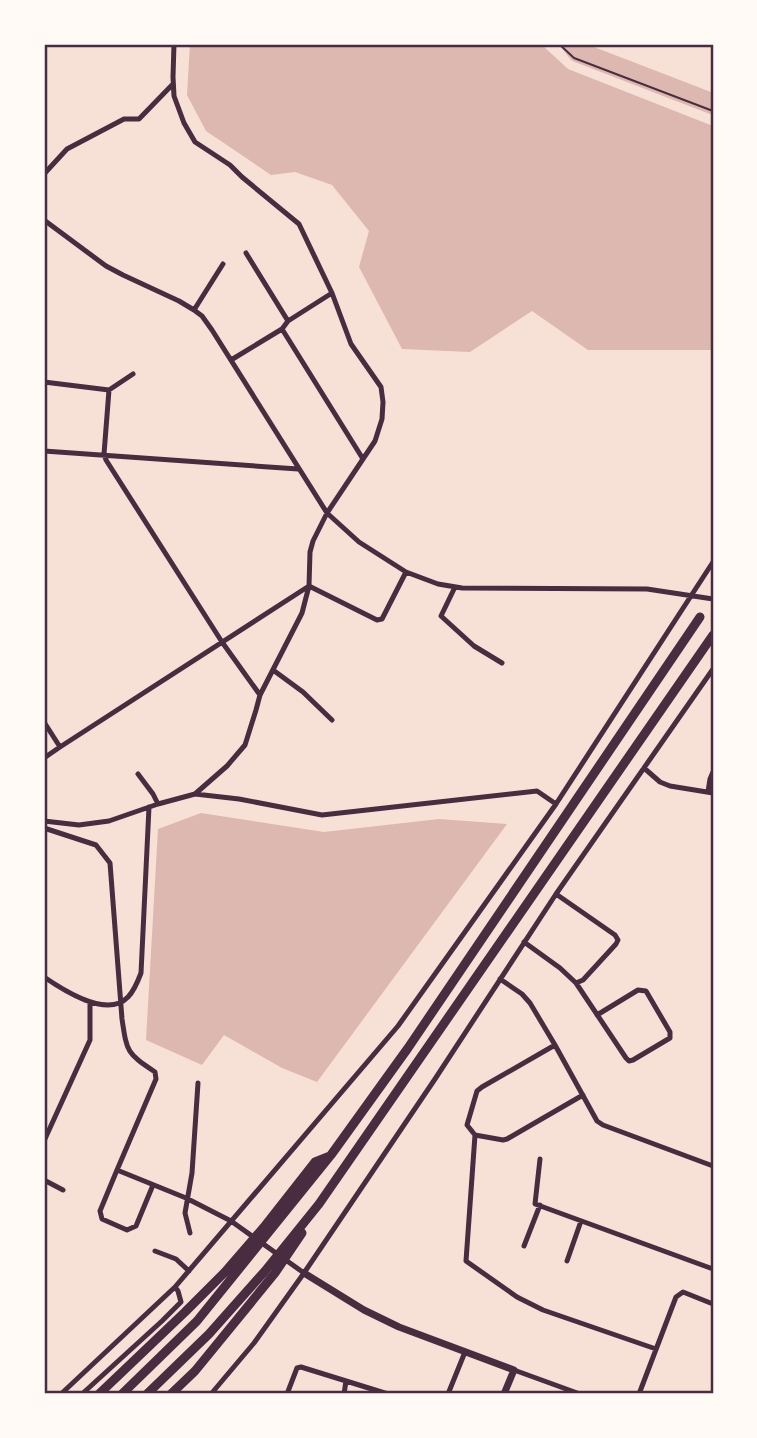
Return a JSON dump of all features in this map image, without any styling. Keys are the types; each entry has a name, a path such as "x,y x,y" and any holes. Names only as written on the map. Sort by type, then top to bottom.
{"highway":[{"path":"122,1394 197,1321 331,1155 408,1048 700,617"},
{"path":"147,1394 209,1334 265,1271 318,1204 713,635"},
{"path":"99,1394 225,1272 315,1162 331,1155"},
{"path":"171,1394 195,1371 275,1273 295,1247 318,1204"}],"street":[{"path":"174,44 174,96 184,123 195,142 230,165 299,224 332,293 351,344 381,387 382,419 375,441 327,513 313,541 309,586 302,613 260,695 245,745 228,766 195,794"},
{"path":"44,174 67,149 124,119 139,119 173,84"},
{"path":"44,220 106,266 180,301 202,316 327,513 359,542 406,572 454,587 646,589 713,599"},
{"path":"246,253 288,321"},
{"path":"194,310 223,264"},
{"path":"231,360 282,329 288,321 332,293"},
{"path":"282,329 363,459"},
{"path":"44,382 109,390 133,374"},
{"path":"109,390 104,454 106,460 222,642 260,695"},
{"path":"44,451 298,468"},
{"path":"61,1394 74,1386 175,1287 414,1005 556,804 713,562"},
{"path":"309,586 377,620 382,620 406,572"},
{"path":"44,758 309,586"},
{"path":"454,587 441,615 474,646 502,663"},
{"path":"211,1394 254,1343 304,1273 556,894 713,669"},
{"path":"273,670 303,692 332,720"},
{"path":"44,722 60,747"},
{"path":"644,768 660,782 670,786 710,792 713,772"},
{"path":"138,774 158,804"},
{"path":"44,821 79,825 108,821 195,794 239,799 321,816 537,790 556,804"},
{"path":"44,978 67,993 90,1002 112,1005 121,1003 128,997 141,973 149,807"},
{"path":"44,828 96,845 110,863 125,1041 132,1056 155,1072 156,1079 100,1211 102,1219 127,1230 136,1226 153,1185"},
{"path":"556,894 615,935 618,940 583,980 576,983"},
{"path":"524,942 561,968 576,983 597,1015 629,1061 670,1038 670,1032 646,991 638,990 597,1015"},
{"path":"500,979 530,1003 597,1121 713,1166"},
{"path":"44,1141 90,1040 90,1002"},
{"path":"555,1045 477,1091 467,1125 475,1135 507,1139 583,1095"},
{"path":"190,1233 185,1213 192,1173 198,1083"},
{"path":"475,1135 466,1261 517,1297 543,1310 656,1349"},
{"path":"540,1159 535,1204 713,1269"},
{"path":"117,1170 188,1199 232,1221 304,1273 364,1310 399,1327 580,1394"},
{"path":"44,1180 63,1190"},
{"path":"524,1246 540,1205"},
{"path":"567,1261 582,1221"},
{"path":"155,1251 176,1259 189,1271"},
{"path":"74,1386 82,1394 162,1321 181,1301 175,1287"},
{"path":"639,1394 676,1297 683,1292 713,1304"},
{"path":"448,1394 465,1352"},
{"path":"287,1394 298,1368 301,1367 388,1394"},
{"path":"504,1394 514,1370"},
{"path":"344,1394 346,1381"}],"path":[{"path":"559,44 574,58 713,111"}],"shaded area":[{"path":"190,44 541,44 568,69 713,126 713,350 588,350 532,311 470,352 402,349 359,267 369,231 332,185 295,172 271,175 206,131 187,95"},
{"path":"201,813 324,832 439,819 507,824 317,1082 282,1068 224,1035 202,1065 146,1040 158,829"}],"waterway":[{"path":"572,44 578,52 713,104"}]}
